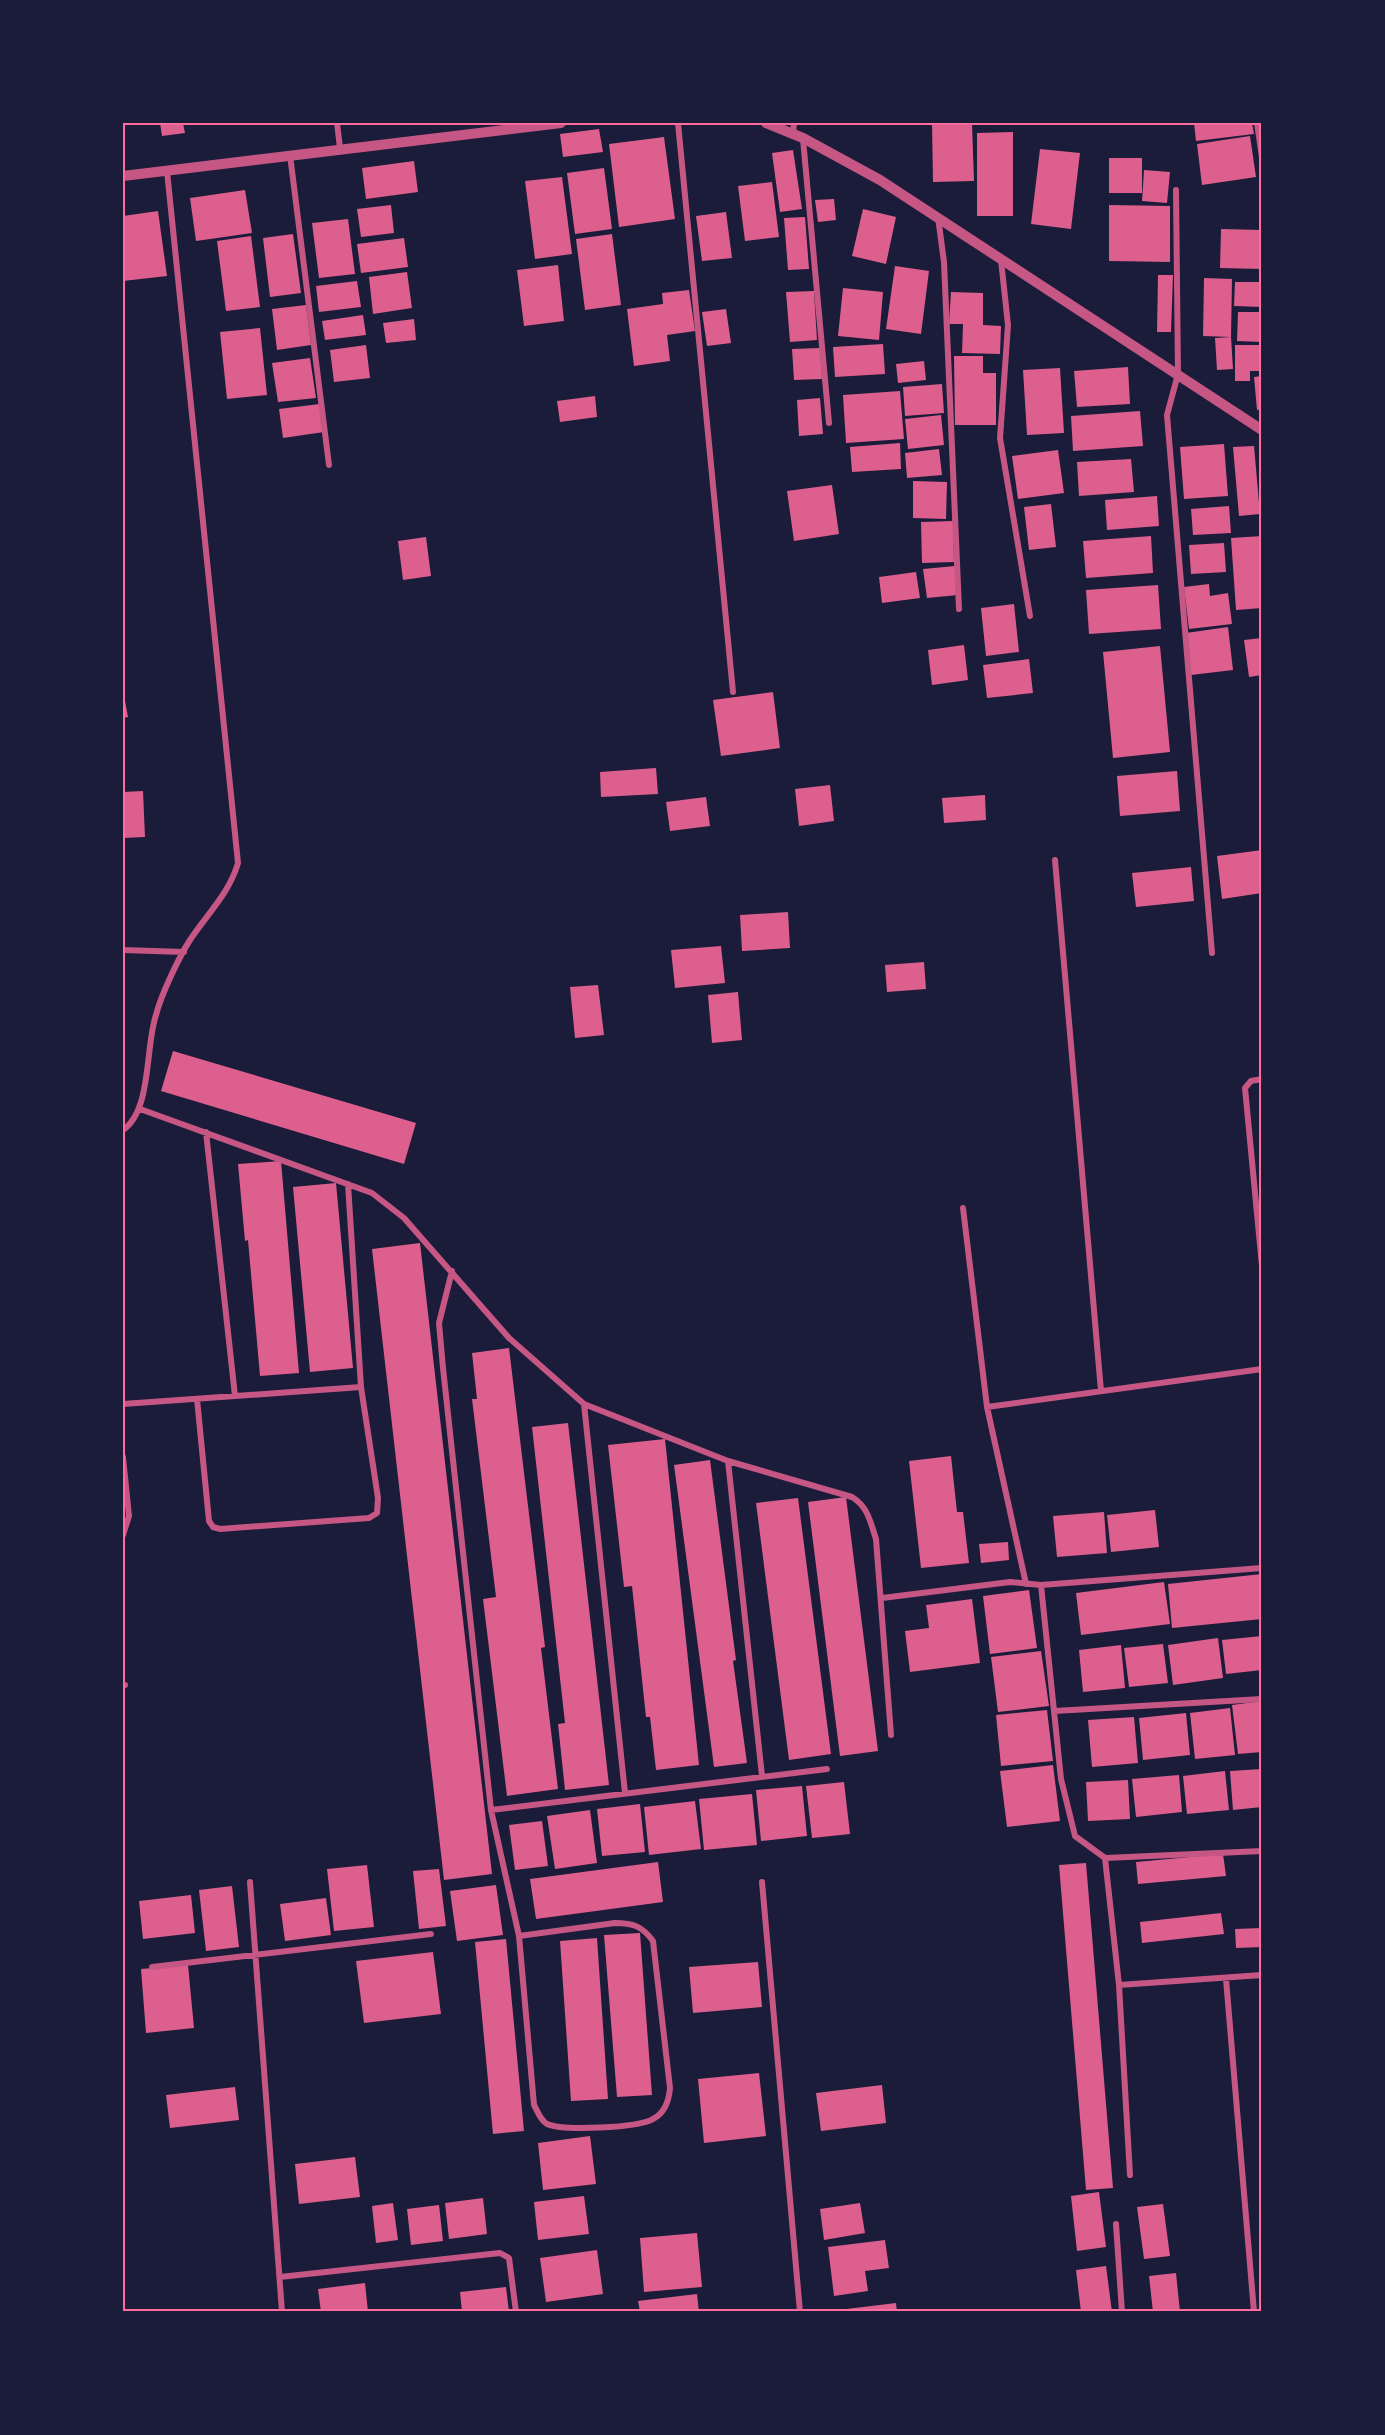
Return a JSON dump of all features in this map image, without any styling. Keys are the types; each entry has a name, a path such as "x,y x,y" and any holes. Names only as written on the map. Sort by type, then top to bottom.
{"street":[{"path":"337,123 340,148"},
{"path":"123,176 561,123"},
{"path":"678,123 733,692"},
{"path":"766,123 797,131 880,180 1262,430"},
{"path":"1257,123 1262,157"},
{"path":"797,131 829,423"},
{"path":"290,154 329,465"},
{"path":"123,1130 132,1124 140,1109 156,1015 189,941 232,883 238,863 167,171"},
{"path":"1176,190 1178,374 1167,415 1212,953"},
{"path":"938,216 944,262 958,609"},
{"path":"1001,260 1008,325 1000,438 1030,616"},
{"path":"1055,861 1101,1391"},
{"path":"123,950 184,952"},
{"path":"1262,1079 1251,1081 1245,1088 1258,1198 1262,1266"},
{"path":"140,1109 372,1193 404,1218 509,1338 584,1404 728,1461 852,1497 862,1503 868,1512 876,1539 891,1736"},
{"path":"206,1132 235,1396"},
{"path":"197,1399 209,1521 213,1527 220,1529 369,1518 377,1513 378,1497 361,1387 348,1184"},
{"path":"963,1208 987,1407 1026,1584"},
{"path":"452,1271 439,1323 490,1810 519,1936 534,2105 541,2119 556,2127 631,2125 655,2119 664,2110 670,2088 653,1941 644,1928 629,1923 615,1923 519,1936"},
{"path":"987,1407 1262,1369"},
{"path":"123,1404 361,1387"},
{"path":"584,1404 625,1793"},
{"path":"123,1457 129,1516 123,1535"},
{"path":"728,1461 762,1776"},
{"path":"882,1598 978,1585 1041,1585 1262,1568"},
{"path":"1041,1585 1061,1779 1075,1836 1105,1858 1262,1851"},
{"path":"1054,1711 1262,1699"},
{"path":"490,1810 826,1768"},
{"path":"1105,1858 1119,1985 1130,2175"},
{"path":"250,1882 282,2312"},
{"path":"762,1882 800,2312"},
{"path":"152,1967 431,1934"},
{"path":"1119,1985 1262,1975"},
{"path":"1226,1979 1254,2312"},
{"path":"1116,2224 1122,2312"},
{"path":"280,2277 500,2253 509,2258 516,2312"}],"building":[{"path":"160,123 183,123 185,133 162,136"},
{"path":"932,123 972,123 974,181 933,182"},
{"path":"1194,123 1252,123 1254,134 1196,141"},
{"path":"599,129 603,152 563,157 560,134"},
{"path":"1013,132 1013,216 977,216 977,133"},
{"path":"1250,136 1256,177 1202,185 1197,144"},
{"path":"664,137 675,219 619,227 609,144"},
{"path":"1040,149 1080,153 1071,229 1031,224"},
{"path":"793,150 802,209 780,212 772,153"},
{"path":"1109,158 1142,158 1142,193 1109,193"},
{"path":"414,161 418,192 366,199 362,168"},
{"path":"604,168 612,229 575,234 567,173"},
{"path":"1144,170 1170,172 1167,203 1142,201"},
{"path":"562,177 572,254 535,259 525,181"},
{"path":"772,182 779,237 745,241 738,186"},
{"path":"245,190 252,233 196,241 190,198"},
{"path":"834,199 836,220 818,222 815,200"},
{"path":"391,205 394,233 361,237 357,209"},
{"path":"1109,205 1170,206 1170,262 1109,261"},
{"path":"863,209 896,217 886,264 852,256"},
{"path":"158,211 167,276 123,281 123,216"},
{"path":"726,212 732,258 702,261 696,216"},
{"path":"805,217 809,269 788,270 784,218"},
{"path":"348,219 355,274 319,278 312,223"},
{"path":"1221,229 1262,230 1262,269 1220,268"},
{"path":"293,234 301,293 270,297 263,238"},
{"path":"612,234 621,305 585,310 576,239"},
{"path":"251,236 260,307 226,311 217,241"},
{"path":"404,238 408,267 361,273 357,244"},
{"path":"558,265 564,321 524,326 517,270"},
{"path":"895,266 929,271 921,334 886,329"},
{"path":"407,272 412,308 373,314 369,277"},
{"path":"1158,275 1173,275 1171,332 1157,332"},
{"path":"1204,278 1232,279 1231,337 1203,336"},
{"path":"357,281 361,307 319,312 316,286"},
{"path":"1235,282 1262,282 1262,307 1234,306"},
{"path":"843,288 883,292 879,340 838,336"},
{"path":"689,290 695,331 667,335 670,361 634,366 627,309 663,304 662,293"},
{"path":"814,291 817,340 790,342 786,292"},
{"path":"951,292 983,293 983,325 1001,326 1000,354 962,353 963,324 949,324"},
{"path":"306,305 311,345 277,350 272,309"},
{"path":"726,309 731,343 707,346 702,312"},
{"path":"1238,312 1262,312 1262,342 1237,341"},
{"path":"363,315 366,335 325,340 322,321"},
{"path":"414,319 416,340 386,343 383,323"},
{"path":"260,328 267,395 227,399 220,332"},
{"path":"1231,337 1233,369 1217,370 1215,338"},
{"path":"883,344 885,374 835,377 833,347"},
{"path":"366,345 370,378 334,382 330,350"},
{"path":"1235,345 1262,345 1262,371 1250,371 1250,381 1235,381"},
{"path":"820,348 822,379 794,380 792,349"},
{"path":"954,356 983,356 983,373 996,373 996,425 955,425"},
{"path":"310,358 316,398 278,402 272,363"},
{"path":"924,361 926,380 898,383 896,364"},
{"path":"1128,367 1130,404 1077,407 1074,371"},
{"path":"1060,368 1064,433 1027,435 1023,370"},
{"path":"1262,376 1262,409 1257,410 1254,377"},
{"path":"942,384 944,413 905,416 903,387"},
{"path":"900,391 904,439 846,443 843,395"},
{"path":"595,396 597,417 560,422 557,401"},
{"path":"820,398 823,434 799,436 797,400"},
{"path":"320,404 324,432 283,438 279,409"},
{"path":"1140,411 1143,446 1073,451 1071,416"},
{"path":"941,415 944,445 908,449 905,419"},
{"path":"900,443 901,469 852,472 850,447"},
{"path":"1224,444 1228,496 1184,499 1180,447"},
{"path":"1254,446 1260,514 1239,516 1233,447"},
{"path":"939,449 942,475 907,478 905,453"},
{"path":"1058,450 1064,493 1018,499 1012,456"},
{"path":"1131,459 1134,492 1079,496 1077,462"},
{"path":"913,481 947,482 946,519 913,518"},
{"path":"832,485 839,534 794,541 787,491"},
{"path":"1157,496 1159,526 1107,530 1105,500"},
{"path":"1051,504 1056,547 1029,550 1024,507"},
{"path":"1229,506 1231,533 1193,535 1191,509"},
{"path":"953,521 954,562 922,563 921,522"},
{"path":"1151,536 1153,573 1086,578 1083,541"},
{"path":"1262,536 1262,608 1236,610 1231,538"},
{"path":"426,537 431,576 403,580 398,541"},
{"path":"1224,543 1226,572 1191,574 1189,545"},
{"path":"955,566 958,595 927,598 923,569"},
{"path":"916,572 920,598 882,603 879,577"},
{"path":"1209,584 1210,596 1228,593 1232,624 1189,629 1184,587"},
{"path":"1158,585 1161,629 1089,634 1086,590"},
{"path":"1014,604 1019,652 986,656 981,608"},
{"path":"1228,627 1233,670 1191,675 1186,633"},
{"path":"1262,638 1262,675 1249,677 1244,640"},
{"path":"964,645 968,680 932,685 928,650"},
{"path":"1160,646 1170,752 1113,758 1103,652"},
{"path":"1029,659 1033,693 987,698 983,665"},
{"path":"123,690 128,717 123,718"},
{"path":"773,692 780,748 721,756 713,700"},
{"path":"656,768 658,794 601,797 600,772"},
{"path":"1177,771 1180,811 1120,816 1117,776"},
{"path":"830,785 834,821 799,826 795,789"},
{"path":"143,791 145,837 123,838 123,792"},
{"path":"985,795 986,820 944,823 942,798"},
{"path":"706,797 710,826 670,831 666,802"},
{"path":"1262,850 1262,893 1222,899 1217,856"},
{"path":"1191,867 1194,901 1136,907 1132,873"},
{"path":"788,912 790,948 742,951 740,915"},
{"path":"721,946 725,983 675,988 671,950"},
{"path":"924,962 926,989 887,992 885,965"},
{"path":"598,985 604,1035 575,1038 570,987"},
{"path":"738,992 742,1040 712,1043 708,995"},
{"path":"173,1051 416,1123 404,1164 161,1091"},
{"path":"281,1161 299,1373 260,1376 248,1240 245,1241 238,1164"},
{"path":"336,1183 353,1368 310,1372 293,1187"},
{"path":"420,1243 492,1874 444,1880 372,1249"},
{"path":"509,1348 545,1647 541,1648 558,1789 507,1796 483,1599 496,1597 472,1399 477,1399 472,1353"},
{"path":"568,1423 609,1785 565,1790 558,1724 565,1723 532,1427"},
{"path":"665,1439 699,1765 656,1770 650,1717 646,1717 632,1586 624,1587 608,1445"},
{"path":"951,1456 957,1512 963,1512 969,1563 921,1568 909,1461"},
{"path":"710,1460 747,1763 714,1767 674,1465"},
{"path":"846,1497 878,1751 840,1756 808,1502"},
{"path":"798,1498 831,1754 789,1760 756,1503"},
{"path":"1155,1510 1159,1547 1111,1552 1107,1515"},
{"path":"1104,1512 1107,1553 1057,1557 1053,1516"},
{"path":"1008,1542 1009,1560 981,1563 979,1544"},
{"path":"1262,1574 1262,1619 1172,1628 1168,1584"},
{"path":"1164,1582 1170,1624 1081,1635 1076,1593"},
{"path":"1029,1590 1037,1648 990,1654 983,1596"},
{"path":"972,1599 980,1663 910,1672 905,1631 929,1628 926,1605"},
{"path":"1262,1636 1262,1670 1226,1674 1222,1640"},
{"path":"1218,1638 1223,1678 1173,1685 1168,1645"},
{"path":"1163,1644 1168,1683 1129,1687 1124,1648"},
{"path":"1121,1645 1125,1688 1083,1692 1079,1650"},
{"path":"1041,1651 1049,1706 998,1712 991,1657"},
{"path":"1262,1701 1262,1752 1238,1754 1232,1705"},
{"path":"1230,1708 1235,1755 1195,1759 1190,1713"},
{"path":"1047,1710 1053,1761 1001,1766 996,1715"},
{"path":"1186,1713 1190,1755 1143,1760 1139,1718"},
{"path":"1134,1717 1138,1763 1092,1767 1088,1720"},
{"path":"1053,1765 1060,1821 1007,1827 1000,1771"},
{"path":"1262,1769 1262,1807 1233,1810 1230,1771"},
{"path":"1225,1771 1229,1810 1187,1814 1183,1776"},
{"path":"1179,1775 1182,1812 1136,1817 1132,1779"},
{"path":"1128,1780 1130,1819 1088,1821 1086,1782"},
{"path":"844,1782 850,1834 812,1838 806,1786"},
{"path":"802,1786 807,1836 761,1841 756,1790"},
{"path":"752,1794 757,1845 704,1850 699,1799"},
{"path":"695,1801 701,1849 649,1855 644,1807"},
{"path":"640,1804 645,1852 602,1856 597,1809"},
{"path":"590,1810 597,1863 555,1869 547,1816"},
{"path":"542,1821 548,1866 515,1870 509,1825"},
{"path":"1223,1854 1226,1876 1138,1884 1136,1862"},
{"path":"658,1862 663,1902 536,1919 530,1879"},
{"path":"1086,1863 1113,2188 1086,2190 1059,1865"},
{"path":"367,1865 374,1927 334,1931 327,1869"},
{"path":"439,1869 446,1926 419,1929 413,1871"},
{"path":"496,1885 503,1935 457,1941 450,1891"},
{"path":"232,1886 239,1947 206,1951 199,1890"},
{"path":"191,1895 195,1933 143,1939 139,1901"},
{"path":"326,1898 331,1935 285,1941 280,1904"},
{"path":"1221,1913 1224,1934 1142,1943 1140,1922"},
{"path":"1261,1928 1262,1947 1236,1948 1235,1929"},
{"path":"640,1933 652,2095 617,2097 604,1935"},
{"path":"597,1938 608,2099 571,2101 560,1941"},
{"path":"506,1939 524,2131 493,2134 475,1942"},
{"path":"433,1952 441,2014 364,2023 356,1961"},
{"path":"758,1962 762,2007 693,2013 689,1967"},
{"path":"188,1965 194,2028 146,2033 141,1969"},
{"path":"759,2073 766,2136 704,2143 698,2079"},
{"path":"882,2085 886,2123 821,2131 816,2093"},
{"path":"235,2087 239,2120 170,2128 166,2095"},
{"path":"590,2136 596,2184 543,2190 538,2143"},
{"path":"355,2157 360,2197 299,2204 295,2164"},
{"path":"1099,2192 1106,2247 1077,2251 1071,2196"},
{"path":"584,2196 589,2234 538,2240 534,2202"},
{"path":"483,2198 487,2234 449,2239 445,2203"},
{"path":"393,2203 398,2240 376,2243 372,2206"},
{"path":"860,2203 865,2233 824,2240 820,2209"},
{"path":"1163,2204 1170,2256 1144,2259 1137,2207"},
{"path":"439,2205 443,2241 411,2245 407,2209"},
{"path":"697,2233 702,2287 644,2292 640,2238"},
{"path":"885,2240 889,2268 865,2271 868,2291 834,2296 828,2247"},
{"path":"597,2250 603,2294 546,2302 540,2258"},
{"path":"1106,2266 1112,2312 1081,2312 1076,2270"},
{"path":"1176,2273 1180,2312 1153,2312 1149,2276"},
{"path":"365,2283 368,2312 321,2312 318,2289"},
{"path":"506,2287 509,2312 462,2312 460,2292"},
{"path":"697,2294 699,2312 640,2312 638,2301"},
{"path":"896,2303 897,2312 830,2312 830,2311"}]}
